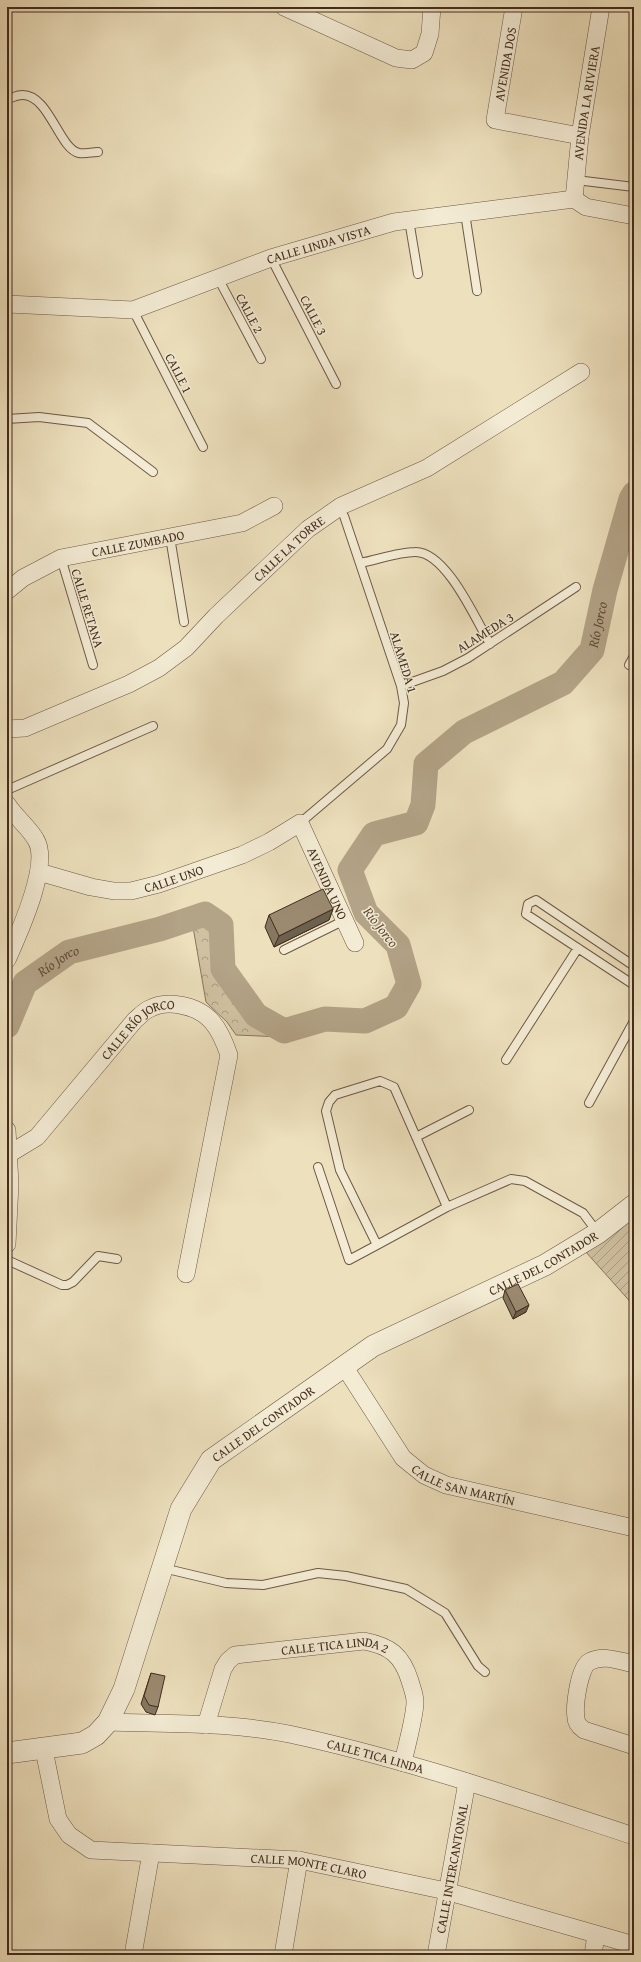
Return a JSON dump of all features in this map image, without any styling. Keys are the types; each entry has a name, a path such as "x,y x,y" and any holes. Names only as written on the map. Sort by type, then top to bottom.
{"street":[{"path":"284,7 396,58 412,60 424,53 430,34 432,7"},
{"name":"AVENIDA DOS","path":"514,7 496,120 580,136"},
{"name":"AVENIDA LA RIVIERA","path":"574,199 580,136 601,7"},
{"path":"574,199 586,207 634,216"},
{"name":"CALLE LINDA VISTA","path":"7,304 134,310 271,258 394,222 574,199"},
{"name":"CALLE LA TORRE","path":"7,729 25,728 129,684 159,668 186,648 216,616 308,529 341,506 427,468 581,372"},
{"name":"CALLE ZUMBADO","path":"7,592 23,578 61,558 242,523 274,506"},
{"path":"7,960 24,920 39,872 40,856 37,841 9,812"},
{"name":"CALLE UNO","path":"39,872 91,887 114,891 132,890 159,884 242,855 269,842 300,823"},
{"name":"AVENIDA UNO","path":"300,823 356,943"},
{"name":"CALLE RÍO JORCO","path":"9,1154 37,1137 134,1020 149,1008 169,1003 199,1010 212,1020 222,1035 230,1055 186,1274"},
{"path":"7,1130 9,1154 9,1227 7,1244"},
{"name":"CALLE DEL CONTADOR","path":"7,1753 44,1750 82,1743 96,1735 108,1722 124,1689 181,1509 212,1460 373,1346 545,1265 598,1233 634,1205"},
{"name":"CALLE SAN MARTÍN","path":"344,1366 403,1458 424,1475 446,1485 634,1528"},
{"name":"CALLE TICA LINDA 2","path":"206,1725 223,1669 228,1661 235,1655 364,1641 381,1644 392,1650 402,1661 408,1674 415,1702 402,1763"},
{"path":"634,1664 609,1658 596,1659 587,1663 580,1673 576,1718 579,1726 584,1730 634,1746"},
{"name":"CALLE TICA LINDA","path":"108,1722 206,1725 288,1734 402,1763 467,1782 634,1836"},
{"name":"CALLE MONTE CLARO","path":"44,1750 58,1819 69,1835 91,1850 299,1860 446,1891 634,1945"},
{"name":"CALLE INTERCANTONAL","path":"436,1955 446,1891 467,1782"},
{"path":"132,1955 151,1853"},
{"path":"283,1955 299,1860"},
{"path":"593,1955 596,1935"}],"lane":[{"path":"7,99 23,95 32,99 43,107 70,148 79,153 98,152"},
{"path":"576,180 634,187"},
{"path":"465,213 476,291"},
{"path":"409,220 418,274"},
{"name":"CALLE 3","path":"271,258 336,384"},
{"name":"CALLE 2","path":"218,278 261,359"},
{"name":"CALLE 1","path":"134,310 203,447"},
{"path":"7,419 39,417 88,422 152,472"},
{"name":"ALAMEDA 1","path":"300,823 387,749 401,725 404,703 401,686 344,516"},
{"path":"170,537 184,622"},
{"path":"360,563 415,552 426,554 437,561 449,573 490,644"},
{"name":"CALLE RETANA","path":"61,558 93,665"},
{"name":"ALAMEDA 3","path":"401,686 443,671 490,644 576,587"},
{"path":"628,665 634,656"},
{"path":"7,790 153,726"},
{"path":"634,966 536,900 528,904 526,914 634,985"},
{"path":"284,950 345,920"},
{"path":"506,1060 578,948"},
{"path":"589,1103 634,1022"},
{"path":"377,1245 340,1170 326,1111 329,1102 335,1095 380,1081 388,1083 394,1087 447,1207"},
{"path":"416,1137 469,1110"},
{"path":"318,1167 349,1260 447,1207 511,1179 525,1181 583,1213 598,1233"},
{"path":"7,1260 62,1285 73,1282 98,1256 117,1259"},
{"path":"162,1568 226,1583 263,1585 318,1573 346,1576 406,1589 445,1613 478,1666 485,1672"}],"green space":[{"path":"211,926 216,930 216,971 253,1019 283,1037 236,1035 227,1022 206,1002 193,927"},
{"path":"634,1217 634,1306 585,1251"}],"building":[{"path":"323,889 333,909 279,936 269,915"},
{"path":"518,1284 529,1305 516,1312 505,1290"},
{"path":"151,1673 165,1676 158,1707 149,1705 144,1696"}],"waterway":[{"name":"Río Jorco","path":"7,1026 25,983 69,952 160,929 205,914 221,925 223,969 256,1015 284,1031 325,1019 365,1021 396,1007 409,984 398,945 366,913 350,870 374,834 416,823 423,805 426,764 464,732 563,683 592,650 605,590 631,499 634,494"}]}
